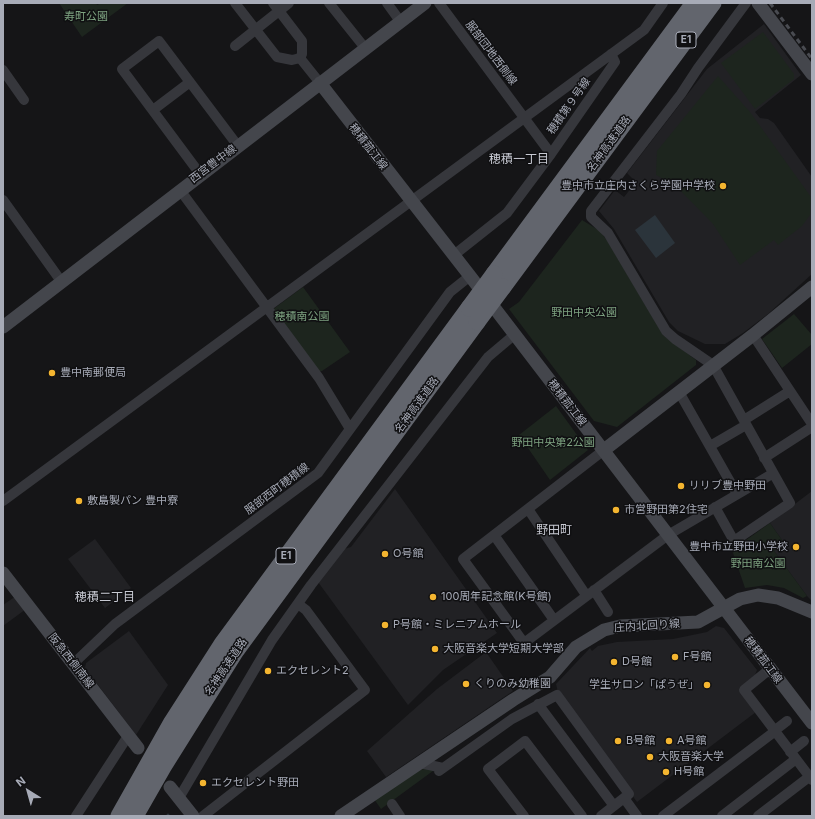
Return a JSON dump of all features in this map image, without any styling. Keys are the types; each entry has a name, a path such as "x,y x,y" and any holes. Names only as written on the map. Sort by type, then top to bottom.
{"highway":[{"name":"名神高速道路","path":"653,72 694,3"},
{"name":"名神高速道路","path":"119,816 169,728 222,644 473,315 653,72 713,3"},
{"name":"名神高速道路","path":"135,816 184,732 228,664 473,315"},
{"path":"111,816 168,721 222,644"},
{"path":"140,816 184,732"}],"street":[{"path":"235,3 277,57 292,60 300,58"},
{"path":"235,46 255,29 276,7 289,3"},
{"path":"329,3 365,48"},
{"path":"387,3 400,21"},
{"name":"西宮豊中線","path":"3,327 200,174 425,3"},
{"name":"服部団地西側線","path":"438,3 551,154"},
{"path":"3,501 644,30 663,3"},
{"path":"715,507 734,541 790,503 772,474 713,365 675,339 666,331 608,233 591,217 591,211 681,94 698,68 746,3"},
{"path":"758,3 812,74"},
{"path":"276,7 302,41 302,54 300,58"},
{"path":"200,174 122,68 159,41 238,146"},
{"name":"穂積第９号線","path":"454,255 507,213 551,154 614,62 611,54"},
{"path":"300,58 320,84"},
{"path":"3,70 24,100"},
{"path":"153,110 190,82"},
{"name":"穂積菰江線","path":"320,84 454,255 812,723"},
{"path":"180,190 265,307 319,378 350,429"},
{"path":"3,200 61,281"},
{"name":"服部西町穂積線","path":"73,664 115,624 318,473 450,292 470,276"},
{"path":"772,474 668,535 524,643 463,559 753,335 812,287"},
{"path":"179,798 272,640 298,604 488,357 514,335"},
{"path":"753,335 812,424"},
{"path":"710,446 790,391"},
{"path":"679,392 737,494"},
{"path":"764,458 812,427"},
{"path":"528,509 590,593 608,612"},
{"path":"494,535 554,620"},
{"name":"阪急西側南線","path":"3,573 138,748"},
{"name":"庄内北回り線","path":"341,816 550,677 576,648 604,630 620,626 698,622 746,596 763,595 778,598 812,612"},
{"path":"203,816 365,690 306,610 298,604"},
{"path":"758,816 810,778 744,690 770,669"},
{"path":"420,763 441,769 512,719 557,695 628,794 602,816"},
{"path":"538,704 614,806"},
{"path":"663,816 787,721"},
{"path":"76,816 128,736"},
{"path":"524,816 488,769 525,741 582,816"},
{"path":"722,816 793,756 804,741"},
{"path":"170,786 193,816"},
{"path":"624,798 637,816"},
{"path":"392,804 400,816"}],"shaded area":[{"name":"豊中市立庄内さくら学園中学校","path":"764,24 801,75 755,112 760,118 768,119 774,123 812,177 812,274 768,314 743,333 725,344 705,344 678,331 669,322 614,229 599,211 615,190 624,197 636,182 627,173 707,69"},
{"path":"655,215 675,243 656,258 635,230"},
{"path":"395,489 497,633 443,670 408,705 318,582 344,549 351,547"},
{"name":"豊中市立野田小学校","path":"812,491 812,601 774,551 784,543 770,523"},
{"path":"95,539 131,588 105,608 68,559"},
{"path":"16,596 26,609 3,626 3,605"},
{"name":"大阪音楽大学","path":"716,626 724,628 757,670 755,675 739,688 756,712 637,802 558,692 556,684 590,648 592,651 598,646 617,642 673,639 707,632"},
{"path":"129,631 168,685 136,735 85,668 86,663"},
{"path":"486,652 513,691 386,777 367,751 437,689"}],"green space":[{"name":"寿町公園","path":"59,3 96,3 97,5 101,3 128,3 82,37"},
{"path":"763,32 794,74 794,79 755,109 721,63"},
{"path":"718,76 750,112 811,197 810,215 802,226 778,245 774,240 740,265 713,224 675,185 656,175 657,151"},
{"name":"野田中央公園","path":"582,220 600,231 608,242 663,335 696,360 696,365 617,427 594,421 509,309 519,302"},
{"name":"穂積南公園","path":"303,287 350,352 322,371 319,371 272,310"},
{"path":"794,314 812,335 812,344 782,368 762,339"},
{"name":"野田中央第2公園","path":"556,406 588,450 550,480 519,435"},
{"name":"野田南公園","path":"770,523 784,543 774,551 807,596 803,598 784,588 767,585 745,588 732,550"},
{"path":"437,768 381,809 374,799 417,770"}],"railway":[{"path":"770,3 812,59"}],"place":[{"name":"豊中市立庄内さくら学園中学校","path":"723,186"},
{"name":"豊中南郵便局","path":"52,373"},
{"name":"リリブ豊中野田","path":"681,486"},
{"name":"敷島製パン 豊中寮","path":"79,501"},
{"name":"市営野田第2住宅","path":"616,510"},
{"name":"豊中市立野田小学校","path":"796,547"},
{"name":"O号館","path":"385,554"},
{"name":"100周年記念館(K号館)","path":"433,597"},
{"name":"P号館・ミレニアムホール","path":"385,625"},
{"name":"大阪音楽大学短期大学部","path":"435,649"},
{"name":"F号館","path":"675,657"},
{"name":"D号館","path":"614,662"},
{"name":"エクセレント2","path":"268,671"},
{"name":"くりのみ幼稚園","path":"466,684"},
{"name":"学生サロン「ぱうぜ」","path":"707,685"},
{"name":"B号館","path":"618,741"},
{"name":"A号館","path":"669,741"},
{"name":"大阪音楽大学","path":"650,757"},
{"name":"H号館","path":"666,772"},
{"name":"エクセレント野田","path":"203,783"}],"district":[{"name":"穂積一丁目","path":"519,159"},
{"name":"野田町","path":"554,530"},
{"name":"穂積二丁目","path":"105,597"}]}
